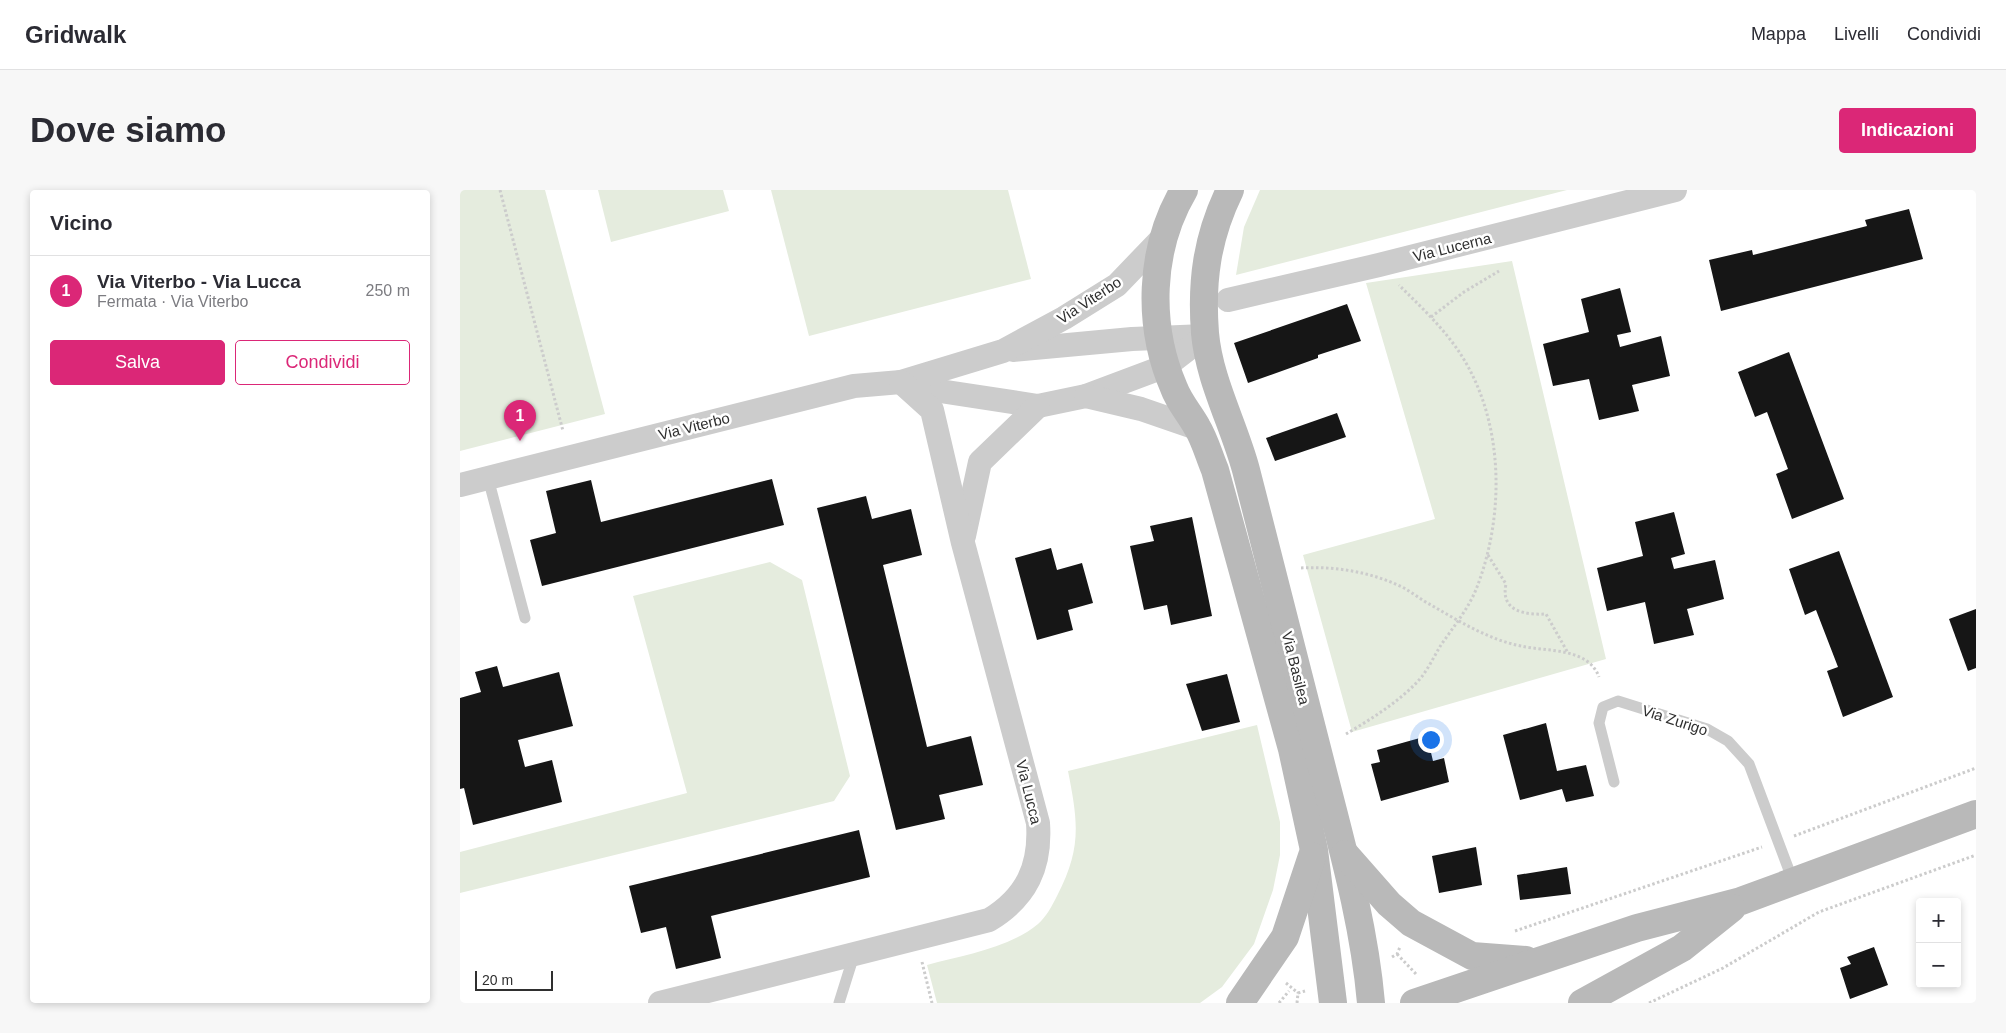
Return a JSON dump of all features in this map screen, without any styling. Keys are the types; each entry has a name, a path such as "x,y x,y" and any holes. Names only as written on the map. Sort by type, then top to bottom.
{"main road":[{"name":"Via Basilea","path":"1184,190 1165,235 1155,285 1159,338 1174,389 1199,430 1215,470 1292,749 1314,850 1333,1003"},
{"name":"Via Basilea","path":"1230,190 1221,207 1208,249 1203,293 1206,336 1215,377 1242,458 1344,853 1366,955 1371,1003"},
{"path":"1414,1003 1637,928 1741,901 1976,814"},
{"path":"1240,1003 1285,936 1314,850"},
{"path":"1344,853 1389,904 1411,923 1472,956 1537,961"},
{"path":"1582,1003 1682,948 1741,901"}],"street":[{"name":"Via Lucerna","path":"1228,300 1379,265 1675,190"},
{"name":"Via Viterbo","path":"460,485 854,386 902,382 1003,350 1064,318 1117,284 1165,235"},
{"path":"1159,338 1206,336"},
{"path":"1166,366 1206,336"},
{"name":"Via Viterbo","path":"1003,350 1159,338"},
{"name":"Via Viterbo","path":"902,382 940,391 1038,406 1086,396 1166,366"},
{"name":"Via Lucca","path":"660,1003 989,920 1003,910 1022,890 1032,874 1038,854 1038,823 963,543 932,410 902,382"},
{"name":"Via Viterbo","path":"1086,396 1141,409 1199,430"},
{"name":"Via Lucca","path":"963,543 980,462 985,454 1038,406"}],"lane":[{"path":"488,478 525,618"},
{"name":"Via Zurigo","path":"1614,782 1599,723 1603,707 1618,701 1707,728 1728,742 1749,764 1793,881"},
{"path":"839,1003 854,955"}],"path":[{"path":"500,190 563,431"},
{"path":"1430,317 1464,292 1499,271"},
{"path":"1346,734 1379,714 1419,680 1476,588 1487,554 1495,516 1496,480 1492,438 1483,401 1467,364 1451,339 1394,279"},
{"path":"1487,554 1506,584 1504,593 1507,602 1515,610 1526,615 1546,614 1568,653"},
{"path":"1302,568 1346,570 1375,577 1403,587 1491,638 1522,646 1568,653 1584,660 1596,670 1599,677"},
{"path":"1512,932 1779,841 1976,768"},
{"path":"1648,1003 1723,968 1819,912 1976,855"},
{"path":"1397,954 1417,973"},
{"path":"921,961 932,1003"},
{"path":"1279,1003 1289,991"}],"shaded area":[{"path":"460,190 545,190 605,414 460,451"},
{"path":"598,190 723,190 729,211 611,242"},
{"path":"771,190 1008,190 1031,279 809,336"},
{"path":"1260,190 1567,190 1236,275 1244,227"},
{"path":"1512,261 1606,659 1352,732 1303,555 1435,519 1366,283"},
{"path":"770,562 802,580 850,776 834,801 460,893 460,852 687,793 633,596"},
{"path":"1257,725 1280,822 1280,855 1273,890 1254,944 1222,987 1200,1003 937,1003 927,965 985,950 1013,940 1038,924 1053,904 1071,863 1076,835 1076,820 1068,771"}],"building":[{"path":"1909,209 1923,259 1721,311 1709,260 1752,250 1753,255 1867,226 1865,220"},
{"path":"1620,288 1631,332 1617,335 1620,347 1661,336 1670,376 1632,385 1639,411 1599,420 1589,379 1553,386 1543,344 1589,332 1581,299"},
{"path":"1347,304 1361,341 1318,355 1318,358 1248,383 1234,343"},
{"path":"1789,352 1844,499 1792,519 1776,474 1788,469 1767,412 1755,417 1738,372"},
{"path":"1337,413 1346,437 1275,461 1266,438"},
{"path":"772,479 784,525 542,586 530,540 556,533 546,491 591,480 601,522"},
{"path":"866,496 872,519 911,509 922,555 883,565 927,747 971,736 983,785 939,795 945,819 896,830 817,508"},
{"path":"1674,512 1685,554 1671,558 1674,569 1715,560 1724,599 1687,609 1694,635 1654,644 1645,602 1607,611 1597,568 1643,556 1635,522"},
{"path":"1192,517 1212,616 1171,625 1167,605 1144,610 1130,546 1154,541 1150,526"},
{"path":"1051,548 1057,570 1082,563 1093,603 1068,610 1073,630 1037,640 1015,558"},
{"path":"1839,551 1893,697 1843,717 1827,671 1838,667 1816,610 1805,615 1789,569"},
{"path":"1976,609 1976,668 1968,671 1949,619"},
{"path":"497,666 503,687 559,672 573,726 518,740 525,767 552,760 562,802 473,825 464,788 460,789 460,698 481,692 475,672"},
{"path":"1227,674 1240,722 1202,731 1186,684"},
{"path":"1546,723 1557,771 1586,765 1594,796 1566,802 1562,789 1520,800 1503,735"},
{"path":"1427,736 1433,761 1444,758 1449,782 1381,801 1371,764 1380,762 1377,750"},
{"path":"859,830 870,877 711,916 721,958 676,969 666,927 641,933 629,886"},
{"path":"1476,847 1482,885 1439,893 1432,856"},
{"path":"1567,867 1571,894 1520,900 1517,875"},
{"path":"1874,947 1888,985 1850,999 1840,968 1851,964 1847,957"}],"place":[{"name":"Via Viterbo - Via Lucca","path":"520,441"}]}
